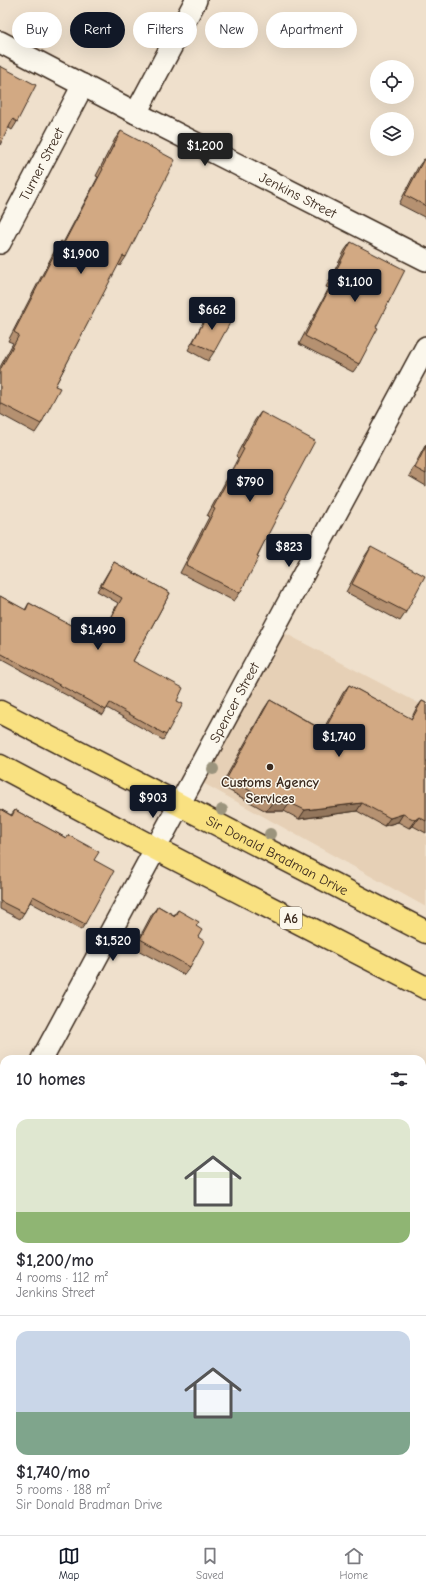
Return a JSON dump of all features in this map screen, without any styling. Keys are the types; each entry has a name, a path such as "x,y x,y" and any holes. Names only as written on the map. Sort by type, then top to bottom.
{"main road":[{"name":"Sir Donald Bradman Drive","path":"0,712 422,929"},
{"name":"A6","path":"0,766 156,849 426,988"}],"street":[{"path":"136,113 196,0"},
{"name":"Jenkins Street","path":"0,42 136,113 426,260"},
{"name":"Turner Street","path":"0,243 83,85"},
{"name":"Spencer Street","path":"44,1055 426,347"}],"shaded area":[{"path":"275,628 426,707 426,907 194,778"}],"building":[{"path":"0,66 36,85 17,122 13,119 0,145"},
{"path":"121,131 175,160 126,257 123,256 55,386 60,388 41,424 0,403 0,370 19,335 14,332 61,241 64,243"},
{"path":"424,159 426,160 426,206 405,195"},
{"path":"351,242 405,270 376,327 378,328 359,364 305,336 334,280 332,278"},
{"path":"210,310 231,321 214,352 193,342"},
{"path":"261,412 315,441 284,499 286,500 240,593 186,565 215,509 213,508 244,449 242,448"},
{"path":"426,446 426,474 415,468"},
{"path":"371,547 425,576 406,612 352,584"},
{"path":"114,562 170,593 133,661 183,688 177,701 183,704 166,735 110,703 106,710 0,653 0,596 26,610 29,603 99,640 122,598 101,586"},
{"path":"349,685 412,719 422,701 426,703 426,821 419,817 415,820 403,814 390,818 362,803 305,810 290,803 272,803 227,778 270,700 324,731"},
{"path":"0,809 12,816 15,810 66,838 68,835 99,852 94,860 114,871 85,924 33,896 24,913 0,901"},
{"path":"158,906 175,916 178,910 199,922 196,926 202,930 198,937 204,941 190,967 140,939"}],"place":[{"name":"Customs Agency Services","path":"270,767"}]}
